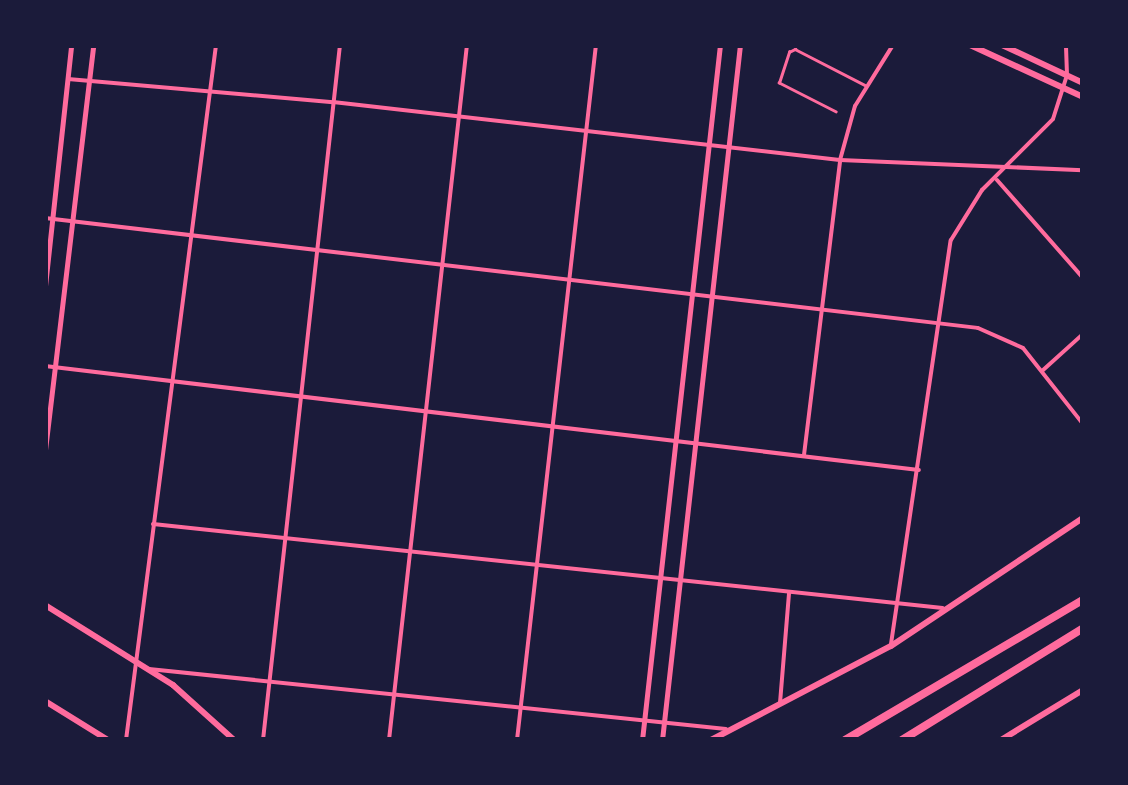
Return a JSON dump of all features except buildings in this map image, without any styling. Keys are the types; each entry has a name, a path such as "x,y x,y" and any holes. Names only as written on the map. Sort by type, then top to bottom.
{"highway":[{"path":"846,740 1083,600"},
{"path":"902,740 1083,628"}],"main road":[{"path":"970,45 1083,98"},
{"path":"1002,45 1083,83"},
{"path":"712,740 891,646 952,609 1083,518"},
{"path":"45,605 149,669 234,740"},
{"path":"1001,740 1083,690"},
{"path":"45,700 108,740"}],"street":[{"path":"45,286 71,45"},
{"path":"45,450 93,45"},
{"path":"126,740 216,45"},
{"path":"263,740 282,537 319,251 340,45"},
{"path":"389,740 467,45"},
{"path":"517,740 517,708 554,423 596,45"},
{"path":"642,740 720,45"},
{"path":"662,740 740,45"},
{"path":"804,456 840,160 865,85 893,45"},
{"path":"891,646 952,240 996,178 1053,118 1067,74 1066,45"},
{"path":"68,79 588,128 840,160 1083,170"},
{"path":"996,178 1083,278"},
{"path":"45,218 937,323 1008,338 1042,372 1083,424"},
{"path":"1042,372 1083,334"},
{"path":"45,366 554,423 918,470"},
{"path":"152,524 952,609"},
{"path":"780,706 789,594"},
{"path":"149,669 270,677 395,695 735,730"}],"lane":[{"path":"836,112 778,83 789,52 795,48 865,85"}]}
